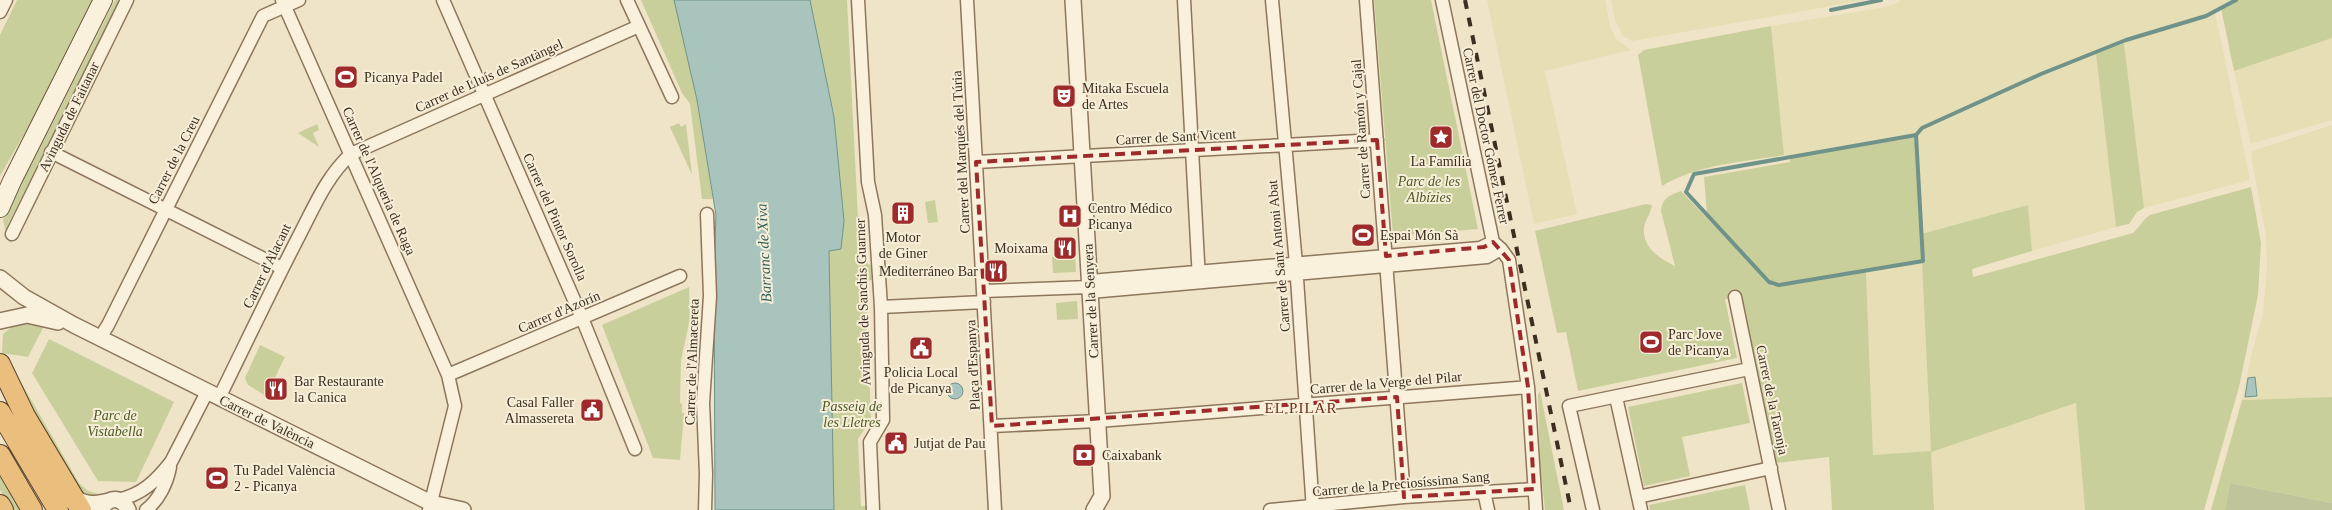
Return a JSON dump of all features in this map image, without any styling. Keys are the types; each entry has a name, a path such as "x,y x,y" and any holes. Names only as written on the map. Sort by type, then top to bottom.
{"highway":[{"path":"0,364 25,416 78,504"},
{"path":"0,412 58,510"},
{"path":"0,455 32,510"},
{"path":"0,505 3,510"}],"main road":[{"name":"Avinguda de Faitanar","path":"0,208 6,187 32,141 103,0"}],"street":[{"path":"0,12 6,0"},
{"name":"Avinguda de Faitanar","path":"12,234 127,0"},
{"name":"Carrer de la Creu","path":"100,338 263,16 283,3 299,0"},
{"name":"Carrer del Pintor Sorolla","path":"443,0 582,318 635,448"},
{"path":"627,0 672,97"},
{"name":"Avinguda de Sanchis Guarner","path":"858,0 868,182 875,215 881,307 883,420 870,442 873,510"},
{"name":"Carrer del Marqués del Túria","path":"967,0 984,297"},
{"name":"Carrer de la Senyera","path":"1073,0 1104,503 1094,510"},
{"path":"1184,0 1198,278"},
{"name":"Carrer de Sant Antoni Abat","path":"1272,0 1296,270 1304,405 1313,508"},
{"name":"Carrer de Ramón y Cajal","path":"1366,0 1404,498"},
{"name":"Carrer del Doctor Gómez Ferrer","path":"1442,0 1497,245 1509,260 1528,387 1536,510"},
{"name":"Carrer de l'Alqueria de Raga","path":"283,3 352,154 448,375 455,406 430,506"},
{"name":"Carrer de Lluís de Santàngel","path":"352,154 639,26"},
{"name":"Carrer de Sant Vicent","path":"976,162 1377,140"},
{"path":"52,152 282,268"},
{"name":"Carrer d'Alacant","path":"114,505 144,490 171,462 213,395 327,182 338,167 352,154"},
{"name":"Carrer de l'Almacereta","path":"705,510 706,474 703,403 710,296 707,214"},
{"path":"881,307 1090,286 1386,262 1497,245"},
{"name":"Carrer d'Azorín","path":"448,375 680,276"},
{"name":"Carrer de València","path":"0,278 24,297 74,325 430,506 463,510"},
{"name":"Plaça d'Espanya","path":"984,297 992,426"},
{"name":"Carrer de la Taronja","path":"1735,297 1772,468 1779,510"},
{"name":"Carrer de València","path":"0,321 27,315 74,325"},
{"path":"1593,510 1569,406 1750,369"},
{"name":"Carrer de la Verge del Pilar","path":"992,426 1098,422 1528,387"},
{"path":"1616,397 1641,510"},
{"path":"992,426 995,510"},
{"name":"Carrer d'Alacant","path":"146,510 155,502 162,490 168,478 171,462"},
{"path":"1638,497 1772,468"},
{"name":"Carrer de la Preciosíssima Sang","path":"1270,510 1386,505 1404,498 1534,489"},
{"path":"1484,492 1488,510"},
{"path":"78,504 80,502 114,505"}],"highlighted area":[{"path":"1377,140 1386,256 1484,247 1493,242 1509,260 1528,387 1534,489 1404,497 1397,397 992,426 976,162"}],"shaded area":[{"path":"1487,0 1605,0 1610,26 1616,39 1631,50 1545,71 1577,214 1534,224"},
{"path":"1611,0 1865,0 1633,41 1623,36 1615,20"},
{"path":"1901,0 2237,0 2215,12 2250,180 2144,208 2124,43 2096,54 2116,227 2032,251 2028,206 1920,234 1916,134 1790,158 1784,155 1771,26 1880,8 1895,4"},
{"path":"2332,38 2332,120 2251,144 2234,71"},
{"path":"2332,125 2332,397 2242,400 2250,360 2263,314 2267,268 2266,236 2251,156 2252,151"},
{"path":"1922,263 1931,451 2077,403 2085,510 1934,510 1930,452 1873,455 1866,272"}],"green space":[{"path":"17,0 94,0 42,103 0,176 0,35"},
{"path":"115,0 121,0 8,224 12,243 8,241 3,220"},
{"path":"641,0 674,0 676,4 697,100 713,199 702,199 690,104 682,93"},
{"name":"Passeig de les Lletres","path":"810,0 847,0 860,257 871,266 872,280 866,281 871,420 858,439 861,506 866,506 866,510 834,510 829,250 841,248 844,221 834,117"},
{"name":"Parc de les Albízies","path":"1374,0 1431,0 1478,229 1393,236"},
{"path":"2237,0 2332,0 2332,38 2234,71 2221,8"},
{"path":"1771,26 1784,155 1706,168 1662,186 1638,55 1644,50"},
{"path":"2124,43 2144,208 2137,212 2129,224 2116,227 2096,54"},
{"path":"679,123 681,127 686,124 692,175 670,127"},
{"path":"317,124 319,130 313,133 319,147 298,133"},
{"path":"1916,134 1921,234 2028,205 2032,251 1972,269 1973,277 2133,233 2150,215 2251,187 2261,243 2258,295 2239,387 2204,510 2085,510 2076,403 1931,452 1934,510 1832,510 1829,457 1776,463 1741,296 1725,299 1737,358 1578,391 1566,332 1557,333 1535,231 1646,204 1652,205 1644,228 1646,241 1658,256 1675,266 1661,211 1663,203 1667,198 1681,191 1772,286 1794,284 1770,281 1707,215 1704,177 1790,162 1790,158","holes":["1922,263 1931,451 1873,455 1866,272"]},
{"path":"935,200 938,222 928,223 925,202"},
{"path":"1075,255 1076,272 1053,273 1052,257"},
{"path":"689,287 690,319 681,360 680,403 682,404 682,413 684,413 680,460 653,458 602,325"},
{"path":"1077,301 1078,319 1057,320 1056,303"},
{"path":"28,322 44,326 28,357 2,353 3,334 17,323"},
{"name":"Parc de Vistabella","path":"49,339 174,402 136,482 98,481 32,373"},
{"path":"260,345 285,357 266,396 248,385 245,378"},
{"path":"14,370 79,483 88,491 102,495 93,498 81,495 40,431"},
{"path":"1742,383 1750,423 1682,437 1690,476 1644,486 1628,407"},
{"path":"1540,391 1564,510 1545,510 1540,463 1538,395"},
{"path":"2332,397 2332,503 2230,483 2225,510 2211,510 2242,400"},
{"path":"0,473 21,510 12,510 0,490"},
{"path":"2230,483 2332,503 2332,510 2225,510"},
{"path":"1745,485 1750,510 1650,510 1649,505"}],"water":[{"name":"Barranc de Xiva","path":"674,0 810,0 834,117 844,221 841,249 829,251 834,510 715,510 714,266 716,215 697,100"},
{"path":"2255,377 2257,396 2245,397 2248,378"},
{"path":"955,383 963,391 955,399 947,391"}],"waterway":[{"path":"1831,10 1881,0"},
{"path":"1916,135 1694,174 1686,192 1769,282 1779,285 1923,261 1916,135 1922,128 2041,74 2126,40 2206,16 2236,0"}],"railway":[{"path":"1465,0 1571,510"}],"place":[{"name":"Picanya Padel","path":"346,77"},
{"name":"Mitaka Escuela de Artes","path":"1064,96"},
{"name":"La Família","path":"1441,137"},
{"name":"Motor de Giner","path":"903,213"},
{"name":"Centro Médico Picanya","path":"1070,216"},
{"name":"Espai Món Sà","path":"1363,235"},
{"name":"Moixama","path":"1065,248"},
{"name":"Mediterráneo Bar","path":"996,271"},
{"name":"Parc Jove de Picanya","path":"1651,342"},
{"name":"Policia Local de Picanya","path":"921,348"},
{"name":"Bar Restaurante la Canica","path":"276,389"},
{"name":"Casal Faller Almassereta","path":"592,410"},
{"name":"Jutjat de Pau","path":"896,443"},
{"name":"Caixabank","path":"1084,455"},
{"name":"Tu Padel València 2 - Picanya","path":"217,478"}],"district":[{"name":"EL PILAR","path":"1301,408"}]}
